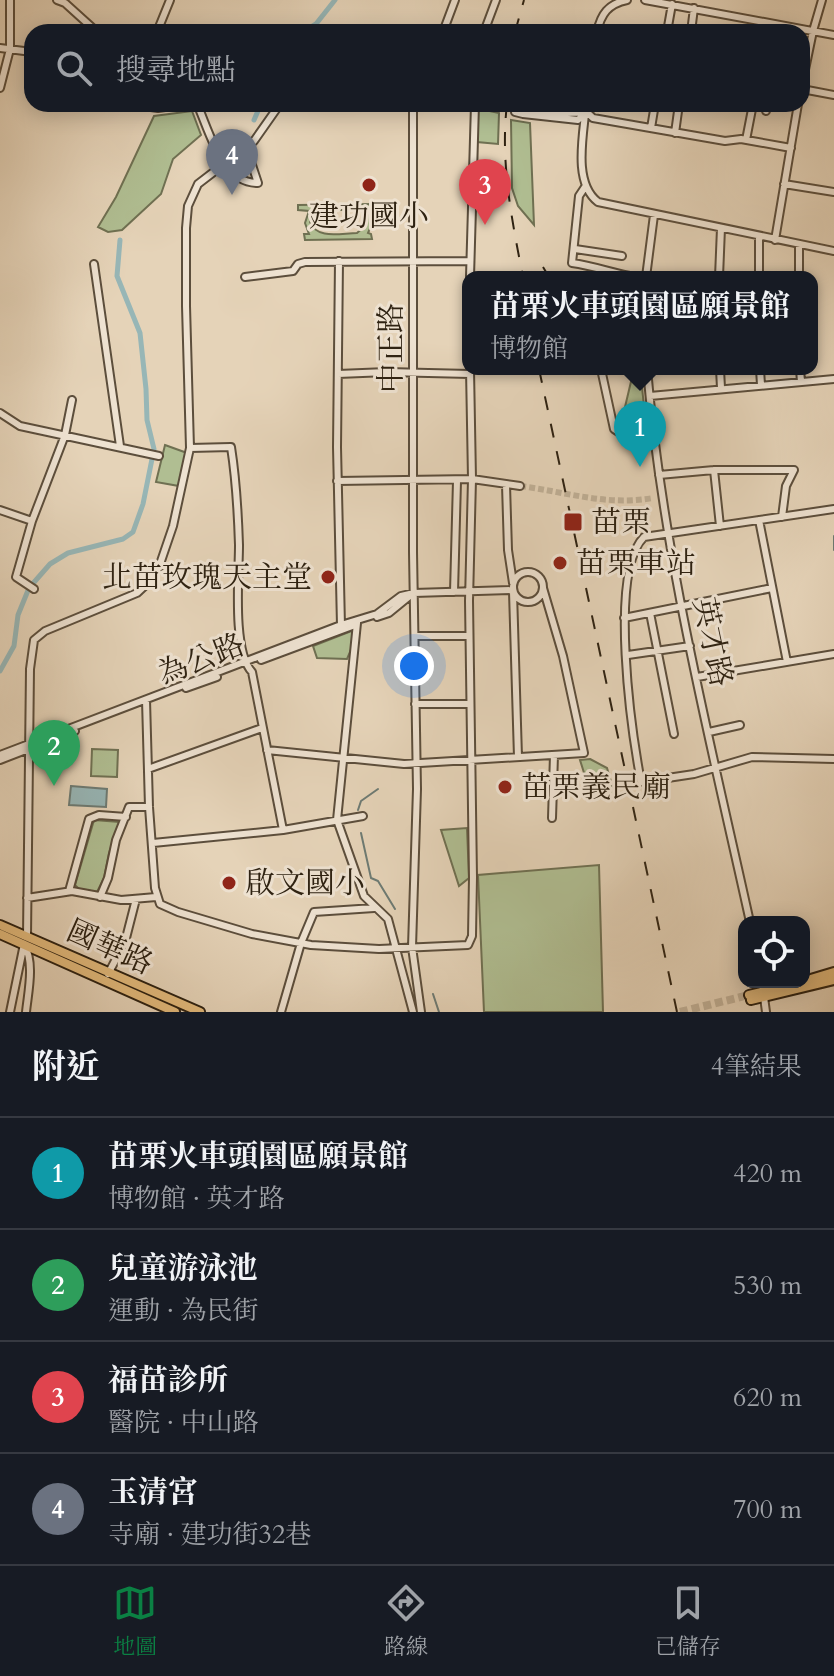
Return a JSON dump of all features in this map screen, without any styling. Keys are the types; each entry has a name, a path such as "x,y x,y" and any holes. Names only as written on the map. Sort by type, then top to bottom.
{"main road":[{"name":"國華路","path":"0,925 175,1012"},
{"name":"國華路","path":"0,934 26,940"},
{"path":"810,980 834,972"},
{"name":"國華路","path":"106,977 185,1009 200,1012"},
{"path":"750,998 763,990 834,980"}],"street":[{"path":"0,88 10,49 10,0"},
{"path":"57,0 65,3 88,24"},
{"path":"160,24 170,0"},
{"path":"446,24 455,0"},
{"path":"487,24 496,0"},
{"path":"599,24 608,8 627,0"},
{"path":"645,0 686,3 694,8 774,24"},
{"path":"810,46 822,0"},
{"path":"668,24 672,4"},
{"path":"692,24 694,8"},
{"path":"810,30 834,35"},
{"path":"0,48 24,51"},
{"path":"810,90 834,95"},
{"path":"201,112 225,164 239,179 258,183 246,147"},
{"path":"10,1012 26,940 30,655 34,640 45,631 137,593 152,579 159,567 173,526 190,448 186,306 188,206 198,184 254,141 274,112"},
{"name":"中正路","path":"413,112 416,829 412,947 421,1012"},
{"path":"470,271 475,112"},
{"path":"586,112 585,187 598,202 834,251"},
{"path":"589,112 593,118 675,133 791,148"},
{"path":"651,128 654,112"},
{"path":"675,133 678,112"},
{"path":"746,140 751,112"},
{"path":"775,240 797,112"},
{"path":"784,184 834,192"},
{"path":"585,187 579,196 572,263 614,271"},
{"path":"647,271 654,215"},
{"path":"719,271 721,228"},
{"path":"759,236 759,271"},
{"path":"799,244 799,271"},
{"path":"575,249 622,256"},
{"path":"339,261 337,481 342,627"},
{"path":"245,277 293,271 298,264 305,262 470,261"},
{"path":"94,264 120,446"},
{"path":"338,374 462,371"},
{"path":"146,701 149,807 156,897 165,907 261,936 340,948 461,946 472,941 470,375"},
{"path":"602,375 614,429 620,433 656,439"},
{"name":"英才路","path":"648,375 669,534 749,916"},
{"path":"720,375 721,388"},
{"path":"760,375 761,385"},
{"path":"800,375 801,382"},
{"path":"650,396 834,379"},
{"path":"34,589 16,577 32,521 65,435 72,400"},
{"path":"0,413 20,426 159,456"},
{"path":"190,448 231,447 238,535 235,588 240,633 246,664 252,672 283,830"},
{"path":"714,470 720,526"},
{"path":"659,475 714,470 794,470 786,486 782,517"},
{"path":"337,481 472,479 520,486"},
{"path":"454,592 457,481"},
{"path":"506,485 513,589 518,757"},
{"path":"653,498 663,497"},
{"path":"834,509 644,537 638,543 629,573 624,618 633,737 641,782 716,769 752,757 834,759"},
{"path":"0,510 32,521"},
{"path":"759,520 787,662"},
{"path":"267,750 415,764 584,753 563,656 540,578 532,573 522,573 513,589"},
{"path":"513,619 515,607 536,600 543,588"},
{"path":"624,618 772,588"},
{"path":"414,593 513,589"},
{"path":"513,589 518,600 527,603"},
{"name":"為公路","path":"0,758 342,627 389,613 414,593"},
{"path":"650,613 674,734"},
{"path":"357,623 337,820 364,896 388,919 413,1012"},
{"path":"415,636 469,636"},
{"path":"628,655 690,646"},
{"path":"697,677 834,654"},
{"path":"415,704 470,704"},
{"path":"709,732 740,725"},
{"path":"148,769 262,728"},
{"path":"552,818 554,755"},
{"path":"100,897 129,807 149,807"},
{"path":"69,891 89,819 99,815 126,817"},
{"path":"153,843 283,830 363,816"},
{"path":"27,898 69,891 100,897 156,897"},
{"path":"106,977 125,942 136,899"},
{"path":"281,1012 301,943 314,912 374,908"},
{"path":"26,940 29,979 26,1012"},
{"path":"763,990 766,1012"}],"green space":[{"path":"192,112 201,135 173,159 161,194 122,230 108,232 98,227 116,197 154,116"},
{"path":"477,112 499,113 498,144 477,142"},
{"path":"511,120 530,123 534,225 518,206 512,188"},
{"path":"374,204 368,210 372,224 368,233 372,239 305,240 304,234 309,234 305,223 309,211 298,210 298,205","holes":["320,210 361,210 366,217 366,225 357,233 324,233 313,228 310,222"]},
{"path":"633,375 641,375 647,434 620,428"},
{"path":"165,445 187,453 179,486 156,482"},
{"path":"354,630 353,645 347,659 317,658 313,646"},
{"path":"92,749 118,750 117,777 91,776"},
{"path":"590,759 607,768 615,796 588,800 580,760"},
{"path":"94,820 120,822 97,892 79,889 75,885"},
{"path":"467,828 469,878 459,886 441,830"},
{"path":"599,865 603,1012 484,1012 478,875"}],"water":[{"path":"71,786 107,789 106,807 69,805"}],"waterway":[{"path":"316,24 335,0"},
{"path":"254,120 258,112"},
{"path":"0,671 14,646 18,615 29,588 50,564 68,553 123,539 133,532 143,504 154,449 147,420 140,333 117,276 120,240"},
{"path":"834,536 834,550"},
{"path":"358,810 361,801 378,789"},
{"path":"361,833 371,878 378,881 395,909"},
{"path":"433,994 439,1012"}],"tunnel":[{"path":"520,486 602,499 653,498"},
{"path":"680,1012 749,995"}],"railway":[{"path":"517,24 524,0"},
{"path":"506,112 506,169 522,271"},
{"path":"543,267 545,271"},
{"path":"540,375 677,1012"}],"place":[{"name":"建功國小","path":"369,185"},
{"name":"玉清宮","path":"232,195"},
{"name":"福苗診所","path":"485,225"},
{"name":"苗栗火車頭園區願景館","path":"640,467"},
{"name":"苗栗","path":"573,522"},
{"name":"苗栗車站","path":"560,563"},
{"name":"北苗玫瑰天主堂","path":"328,577"},
{"name":"兒童游泳池","path":"54,786"},
{"name":"苗栗義民廟","path":"505,787"},
{"name":"啟文國小","path":"229,883"}]}
